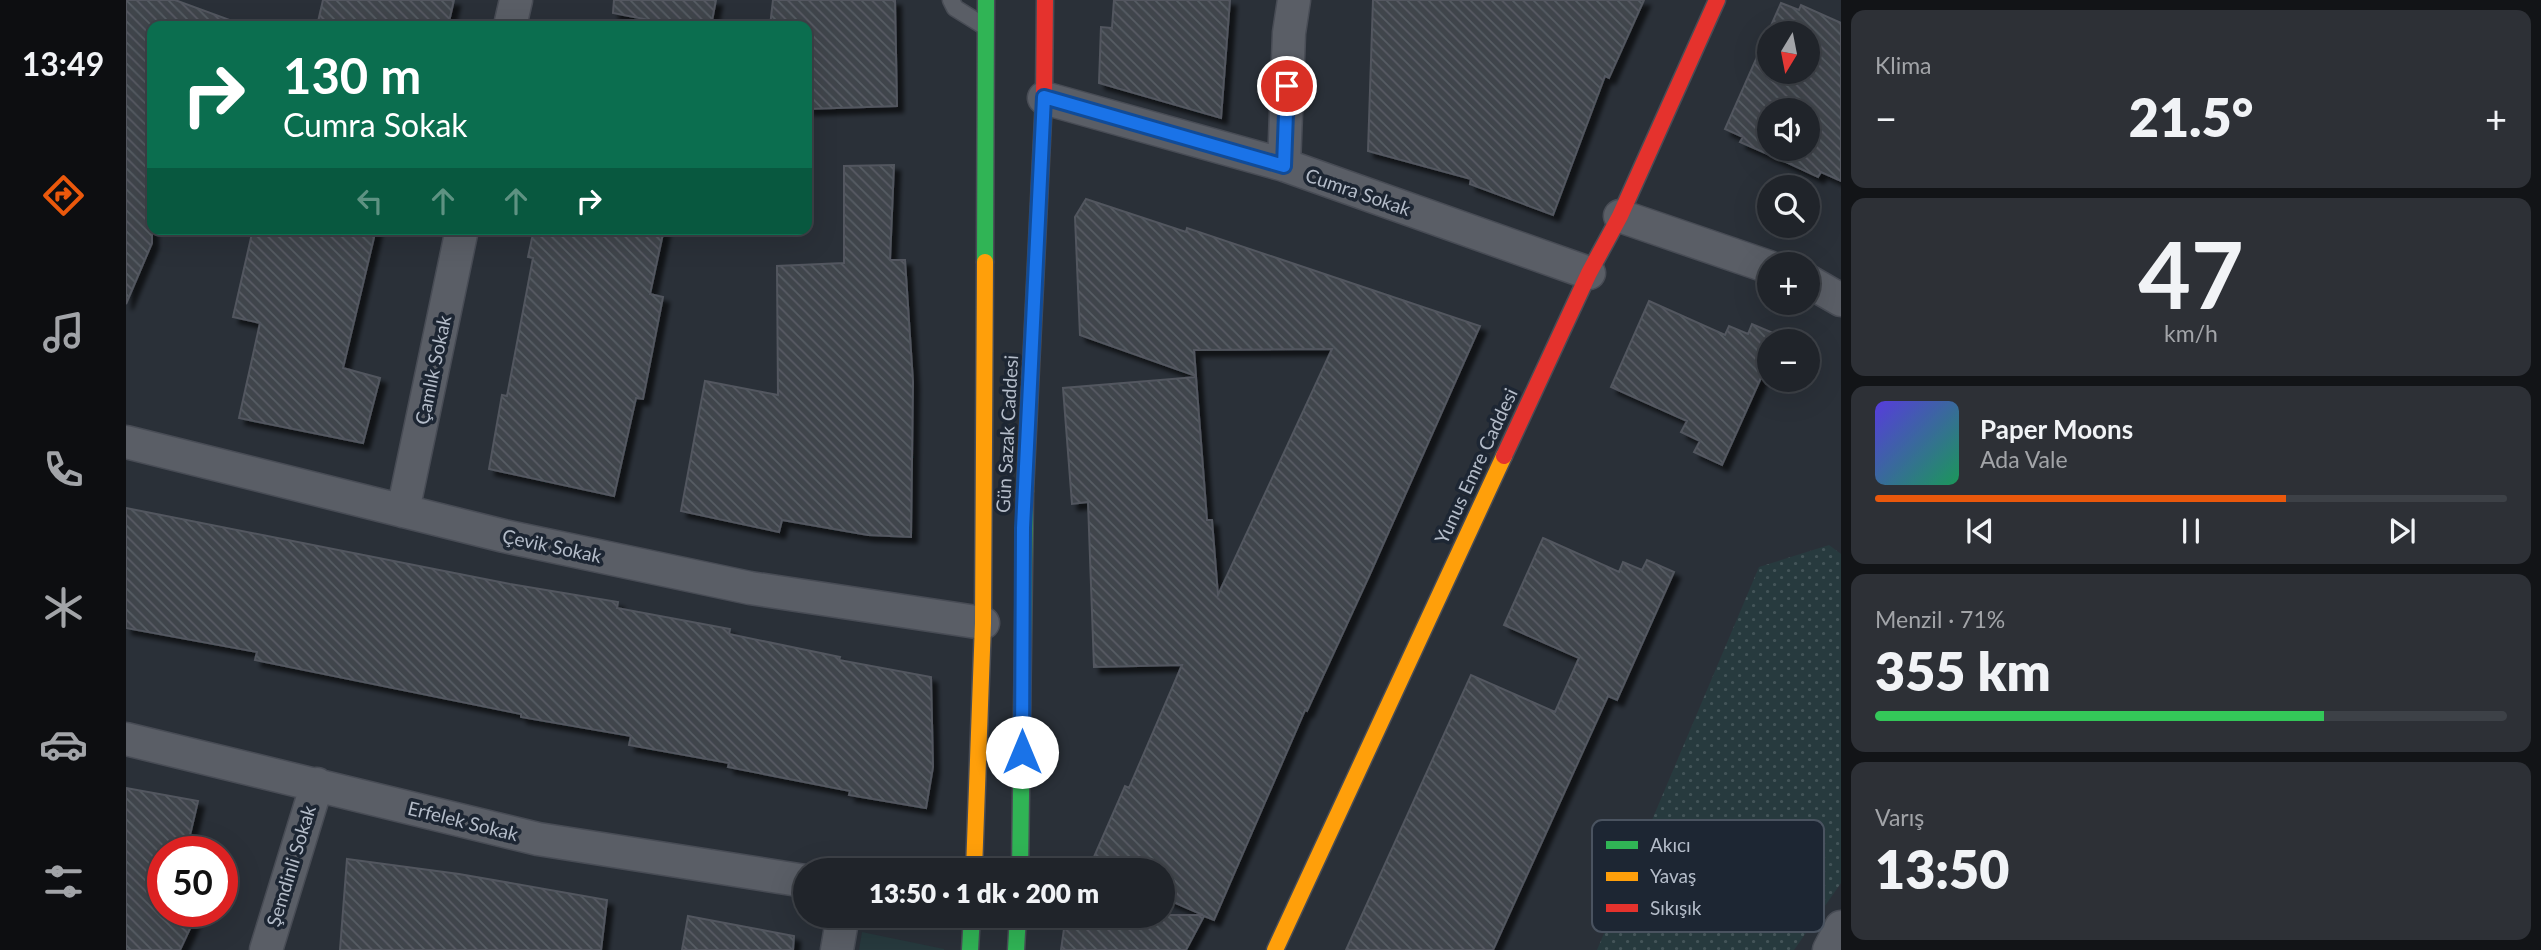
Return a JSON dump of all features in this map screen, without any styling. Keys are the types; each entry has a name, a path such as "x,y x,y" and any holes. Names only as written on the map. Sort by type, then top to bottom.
{"main road":[{"name":"Gün Sazak Caddesi","path":"974,858 983,623 986,0"},
{"name":"Gün Sazak Caddesi","path":"1020,858 1023,528 1044,97 1045,0"},
{"name":"Yunus Emre Caddesi","path":"1275,950 1589,273 1620,216 1717,0"},
{"path":"970,950 971,928"},
{"path":"1016,950 1017,928"}],"street":[{"path":"511,21 516,0"},
{"path":"1284,166 1289,33 1294,0"},
{"name":"Cumra Sokak","path":"1044,97 1284,166 1589,273"},
{"path":"1620,216 1757,263"},
{"name":"Çamlık Sokak","path":"403,511 461,235"},
{"path":"1820,288 1841,300"},
{"name":"Çevik Sokak","path":"126,442 503,536 750,588 983,623"},
{"name":"Erfelek Sokak","path":"126,739 538,839 793,879"},
{"name":"Şemdinli Sokak","path":"265,949 317,784"},
{"path":"1829,950 1841,927"},
{"path":"837,950 841,928"}],"lane":[{"path":"951,0 955,8 986,27"}],"green space":[{"path":"1829,545 1841,554 1841,883 1824,907 1824,820 1652,820 1759,567"},
{"path":"862,932 944,949 944,950 859,950"},
{"path":"1605,932 1807,932 1794,950 1597,950"}],"building":[{"path":"126,0 175,0 233,21 147,21 147,235 152,235 152,243 126,304"},
{"path":"323,0 454,0 449,21 318,21"},
{"path":"614,0 716,0 712,21 654,21 613,13"},
{"path":"773,0 895,0 897,106 812,109 812,21 771,21"},
{"path":"1114,0 1230,0 1221,118 1099,83 1101,27 1112,28"},
{"path":"1373,0 1644,0 1609,78 1605,76 1553,215 1470,184 1471,179 1368,151"},
{"path":"1781,3 1799,10 1801,5 1841,23 1841,181 1821,172 1814,175 1784,161 1820,161 1820,98 1757,98 1757,149 1740,142 1743,137 1725,129 1757,57 1757,84 1820,84 1820,21 1773,21"},
{"path":"894,165 890,260 905,260 913,382 911,537 868,535 782,520 779,532 681,511 705,381 778,395 777,266 844,263 844,166"},
{"path":"1086,199 1186,232 1187,228 1480,326 1370,574 1307,711 1305,710 1214,920 1204,916 1186,950 1061,950 1064,928 1175,928 1175,915 1203,915 1175,903 1175,858 1094,858 1125,786 1129,788 1182,665 1094,667 1088,502 1072,504 1063,388 1196,377 1207,520 1212,520 1218,595 1332,349 1194,350 1196,376 1080,335 1075,217"},
{"path":"252,235 375,235 343,368 380,378 363,443 239,418 260,323 233,317"},
{"path":"533,235 663,235 650,294 663,297 643,399 636,398 614,496 489,469 502,395 507,396 533,258 528,257"},
{"path":"1649,301 1725,335 1729,326 1748,334 1752,324 1764,329 1757,329 1757,387 1722,465 1694,452 1700,441 1681,432 1687,421 1611,387"},
{"path":"126,508 510,584 618,602 617,608 730,629 729,634 840,657 839,660 931,677 933,767 926,808 849,795 850,791 728,767 729,763 629,745 631,736 521,717 521,714 255,660 257,652 126,628"},
{"path":"1543,538 1619,572 1623,562 1642,570 1647,560 1674,572 1617,700 1608,696 1493,950 1346,950 1471,675 1555,712 1579,658 1504,625"},
{"path":"126,788 198,801 190,836 147,836 147,927 191,927 180,950 126,950"},
{"path":"347,859 459,874 607,900 601,950 340,950"},
{"path":"688,916 794,936 793,950 682,950"}],"traffic: fast":[{"path":"985,262 986,0"},
{"path":"1020,858 1025,491"},
{"path":"970,950 971,928"},
{"path":"1016,950 1017,928"}],"traffic: slow":[{"path":"974,858 983,623 985,262"},
{"path":"1275,950 1504,456"}],"traffic: jam":[{"path":"1025,491 1044,98 1045,0"},
{"path":"1504,456 1589,273 1620,216 1717,0"}],"route":[{"path":"1022,752 1023,528 1044,97 1284,166 1287,86"}]}
